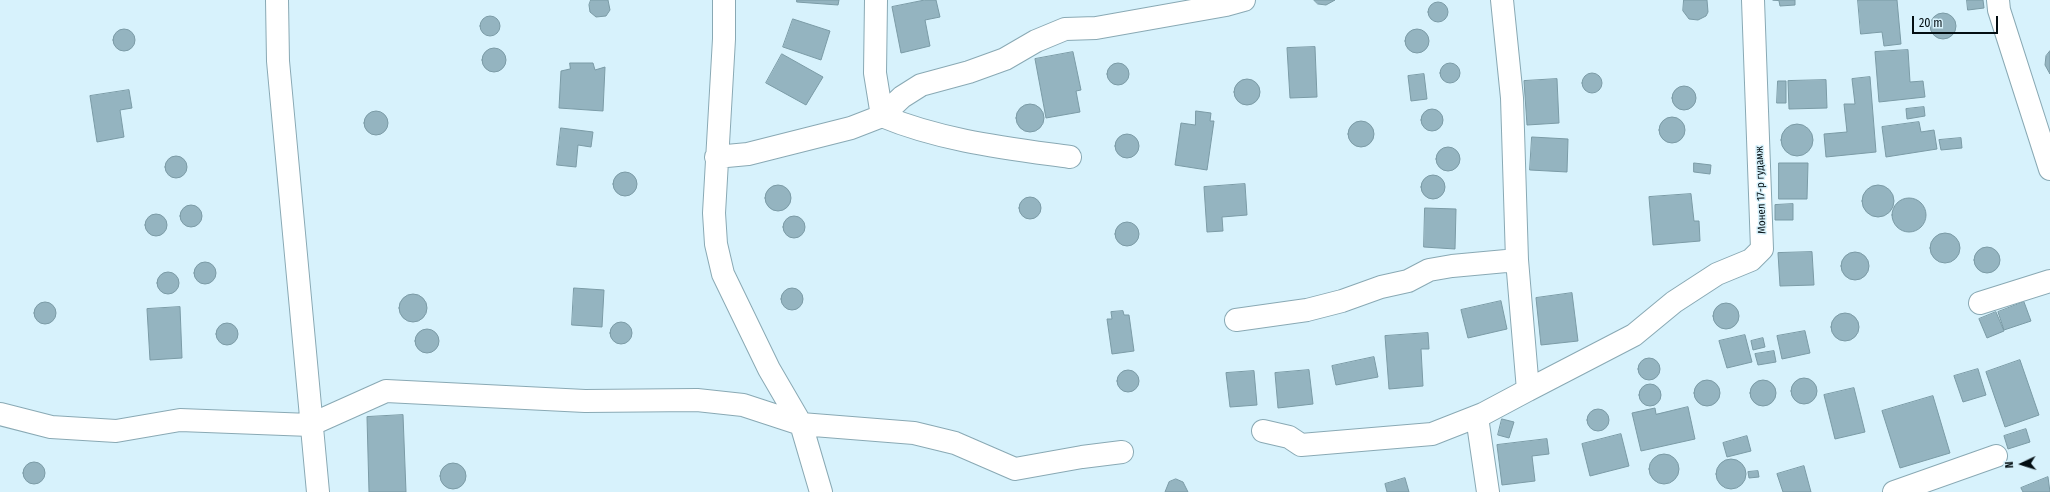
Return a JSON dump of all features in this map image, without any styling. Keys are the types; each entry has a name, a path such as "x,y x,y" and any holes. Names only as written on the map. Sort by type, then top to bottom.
{"street":[{"path":"277,0 278,61 310,425 318,492"},
{"path":"724,0 724,39 716,157 714,213 716,244 723,274 769,369 801,424 821,492"},
{"path":"876,0 875,73 882,116"},
{"path":"716,157 762,151 851,128 882,116 902,97 921,85 969,72 1006,59 1036,41 1065,29 1096,28 1226,5 1244,0"},
{"path":"1502,0 1512,98 1517,260 1528,390"},
{"name":"Монел 17-р гудамж","path":"1263,431 1289,436 1301,445 1432,434 1477,417 1634,335 1674,302 1717,274 1751,260 1762,249 1753,0"},
{"path":"1998,0 1999,10 2050,169"},
{"path":"882,116 907,126 961,141 1070,157"},
{"path":"1236,320 1321,307 1408,281 1434,269 1517,260"},
{"path":"1980,303 2050,280"},
{"path":"0,414 51,427 116,431 180,420 310,425 386,391 585,401 697,400 743,406 801,424 914,433 955,443 1015,469 1082,456 1122,452"},
{"path":"1477,417 1488,492"},
{"path":"1894,492 1996,456"}],"building":[{"path":"591,0 608,0 610,10 606,16 596,17 590,12 589,5"},
{"path":"797,0 839,0 838,5 797,2"},
{"path":"925,0 936,0 940,17 925,20 930,46 901,53 892,7"},
{"path":"1314,0 1335,0 1326,5 1318,4"},
{"path":"1684,0 1707,0 1708,12 1706,16 1698,20 1689,19 1683,11"},
{"path":"1773,0 1795,0 1795,5 1780,6 1779,1"},
{"path":"1858,0 1897,0 1901,44 1884,46 1882,32 1861,34"},
{"path":"1967,0 1983,0 1984,8 1968,10"},
{"path":"1434,2 1442,2 1448,8 1448,16 1442,22 1434,22 1428,16 1428,8"},
{"path":"1943,13 1952,17 1956,26 1952,35 1943,39 1934,35 1930,26 1934,17"},
{"path":"490,16 497,19 500,26 497,33 490,36 483,33 480,26 483,19"},
{"path":"793,19 830,31 821,60 783,47"},
{"path":"124,29 132,32 135,40 132,48 124,51 116,48 113,40 116,32"},
{"path":"1412,29 1422,29 1429,36 1429,46 1422,53 1412,53 1405,46 1405,36"},
{"path":"1315,47 1317,97 1290,98 1287,48"},
{"path":"494,48 503,51 506,60 503,69 494,72 485,69 482,60 485,51"},
{"path":"1908,50 1910,82 1923,81 1925,97 1879,102 1875,52"},
{"path":"2050,51 2050,74 2045,65 2046,56"},
{"path":"1073,52 1081,90 1076,91 1080,112 1046,118 1035,59"},
{"path":"782,54 823,77 806,105 766,83"},
{"path":"570,63 593,63 595,70 605,67 603,111 559,108 561,71 570,69"},
{"path":"1118,63 1126,66 1129,74 1126,82 1118,85 1110,82 1107,74 1110,66"},
{"path":"1446,63 1454,63 1460,69 1460,77 1454,83 1446,83 1440,77 1440,69"},
{"path":"1592,73 1599,76 1602,83 1599,90 1592,93 1585,90 1582,83 1585,76"},
{"path":"1424,74 1427,99 1411,101 1408,76"},
{"path":"1870,77 1876,152 1826,157 1824,134 1847,132 1844,104 1855,104 1852,79"},
{"path":"1247,79 1256,83 1260,92 1256,101 1247,105 1238,101 1234,92 1238,83"},
{"path":"1557,79 1559,123 1527,125 1524,81"},
{"path":"1826,80 1827,108 1789,109 1788,81"},
{"path":"1778,81 1786,81 1786,103 1777,103"},
{"path":"1684,86 1692,90 1696,98 1692,106 1684,110 1676,106 1672,98 1676,90"},
{"path":"129,90 132,108 120,110 124,137 97,142 90,96"},
{"path":"1030,104 1040,108 1044,118 1040,128 1030,132 1020,128 1016,118 1020,108"},
{"path":"1924,107 1925,116 1907,119 1906,109"},
{"path":"1432,109 1440,112 1443,120 1440,128 1432,131 1424,128 1421,120 1424,112"},
{"path":"371,111 381,111 388,118 388,128 381,135 371,135 364,128 364,118"},
{"path":"1196,111 1211,113 1210,121 1214,121 1207,170 1175,165 1181,123 1195,125"},
{"path":"1672,117 1681,121 1685,130 1681,139 1672,143 1663,139 1659,130 1663,121"},
{"path":"1361,121 1370,125 1374,134 1370,143 1361,147 1352,143 1348,134 1352,125"},
{"path":"1919,122 1921,132 1934,130 1937,149 1886,157 1882,127"},
{"path":"1794,124 1800,124 1809,128 1813,140 1809,152 1800,156 1794,156 1785,152 1781,143 1781,137 1785,128"},
{"path":"561,128 593,132 591,147 578,145 576,167 557,165"},
{"path":"1122,134 1132,134 1139,141 1139,151 1132,158 1122,158 1115,151 1115,141"},
{"path":"1532,137 1568,139 1567,172 1530,170"},
{"path":"1961,138 1962,148 1941,150 1939,140"},
{"path":"1443,147 1453,147 1460,154 1460,164 1453,171 1443,171 1436,164 1436,154"},
{"path":"176,156 184,159 187,167 184,175 176,178 168,175 165,167 168,159"},
{"path":"1694,163 1711,165 1710,174 1694,172"},
{"path":"1779,163 1808,163 1807,199 1779,199"},
{"path":"625,172 633,176 637,184 633,192 625,196 617,192 613,184 617,176"},
{"path":"1433,175 1442,178 1445,187 1442,196 1433,199 1424,196 1421,187 1424,178"},
{"path":"1245,184 1247,215 1222,217 1223,231 1207,232 1204,187"},
{"path":"778,185 787,189 791,198 787,207 778,211 769,207 765,198 769,189"},
{"path":"1875,185 1881,185 1891,192 1894,201 1893,207 1887,214 1881,217 1875,217 1865,210 1862,204 1862,198 1869,188"},
{"path":"1691,194 1694,221 1699,221 1700,241 1653,245 1649,197"},
{"path":"1030,197 1038,200 1041,208 1038,216 1030,219 1022,216 1019,208 1022,200"},
{"path":"1909,198 1921,203 1926,215 1921,227 1909,232 1897,227 1892,215 1897,203"},
{"path":"1793,204 1793,220 1775,220 1775,205"},
{"path":"191,205 199,208 202,216 199,224 191,227 183,224 180,216 183,208"},
{"path":"1425,208 1456,209 1455,249 1424,247"},
{"path":"156,214 164,217 167,225 164,233 156,236 148,233 145,225 148,217"},
{"path":"794,216 802,219 805,227 802,235 794,238 786,235 783,227 786,219"},
{"path":"1127,222 1136,225 1139,234 1136,243 1127,246 1118,243 1115,234 1118,225"},
{"path":"1945,233 1951,234 1959,242 1959,254 1951,262 1945,263 1939,262 1931,254 1930,248 1931,242 1939,234"},
{"path":"1987,247 1996,251 2000,260 1996,269 1987,273 1978,269 1974,260 1978,251"},
{"path":"1812,252 1814,285 1780,286 1778,253"},
{"path":"1855,252 1861,253 1865,256 1868,260 1868,272 1865,276 1861,279 1855,280 1849,279 1845,276 1842,272 1841,266 1842,260 1845,256 1849,253"},
{"path":"205,262 213,265 216,273 213,281 205,284 197,281 194,273 197,265"},
{"path":"168,272 176,275 179,283 176,291 168,294 160,291 157,283 160,275"},
{"path":"574,288 604,290 602,327 572,325"},
{"path":"792,288 800,291 803,299 800,307 792,310 784,307 781,299 784,291"},
{"path":"1572,293 1578,341 1541,345 1536,298"},
{"path":"413,294 423,298 427,308 423,318 413,322 403,318 399,308 403,298"},
{"path":"1501,301 1507,329 1468,338 1461,310"},
{"path":"45,302 53,305 56,313 53,321 45,324 37,321 34,313 37,305"},
{"path":"2024,302 2031,321 2004,330 1998,312"},
{"path":"1726,303 1735,307 1739,316 1735,325 1726,329 1717,325 1713,316 1717,307"},
{"path":"180,307 182,358 150,360 147,309"},
{"path":"1123,311 1124,315 1129,315 1134,351 1112,354 1107,319 1112,319 1111,312"},
{"path":"1996,312 2004,331 1987,338 1979,319"},
{"path":"1845,313 1855,317 1859,327 1855,337 1845,341 1835,337 1831,327 1835,317"},
{"path":"617,322 625,322 632,329 632,337 625,344 617,344 610,337 610,329"},
{"path":"227,323 235,326 238,334 235,342 227,345 219,342 216,334 219,326"},
{"path":"422,329 432,329 439,336 439,346 432,353 422,353 415,346 415,336"},
{"path":"1805,331 1810,353 1782,359 1777,336"},
{"path":"1428,333 1429,349 1421,349 1423,386 1389,389 1385,336"},
{"path":"1745,335 1752,362 1727,368 1719,341"},
{"path":"1763,338 1765,347 1753,350 1751,341"},
{"path":"1774,351 1776,362 1758,365 1755,354"},
{"path":"1374,357 1378,377 1336,385 1332,366"},
{"path":"1649,358 1657,361 1660,369 1657,377 1649,380 1641,377 1638,369 1641,361"},
{"path":"2020,360 2039,415 2005,427 1986,372"},
{"path":"1978,369 1986,395 1963,402 1954,376"},
{"path":"1124,370 1132,370 1139,377 1139,385 1132,392 1124,392 1117,385 1117,377"},
{"path":"1309,370 1313,404 1278,408 1275,373"},
{"path":"1254,371 1257,405 1230,407 1226,373"},
{"path":"1804,378 1813,382 1817,391 1813,400 1804,404 1795,400 1791,391 1795,382"},
{"path":"1707,380 1716,384 1720,393 1716,402 1707,406 1698,402 1694,393 1698,384"},
{"path":"1763,380 1772,384 1776,393 1772,402 1763,406 1754,402 1750,393 1754,384"},
{"path":"1650,384 1658,387 1661,395 1658,403 1650,406 1642,403 1639,395 1642,387"},
{"path":"1854,388 1865,432 1835,439 1824,395"},
{"path":"1933,396 1950,453 1900,468 1882,411"},
{"path":"1688,407 1695,439 1641,451 1632,413 1655,408 1656,414"},
{"path":"1598,409 1606,412 1609,420 1606,428 1598,431 1590,428 1587,420 1590,412"},
{"path":"403,415 406,492 369,492 367,417"},
{"path":"1502,419 1514,422 1509,438 1498,435"},
{"path":"2026,429 2030,442 2008,449 2004,436"},
{"path":"1621,434 1629,466 1590,476 1582,444"},
{"path":"1747,436 1751,451 1727,457 1723,443"},
{"path":"1547,439 1549,454 1532,456 1535,481 1502,485 1497,445"},
{"path":"1664,454 1675,458 1679,469 1675,480 1664,484 1653,480 1649,469 1653,458"},
{"path":"1731,459 1742,463 1746,474 1742,485 1731,489 1720,485 1716,474 1720,463"},
{"path":"34,462 42,465 45,473 42,481 34,484 26,481 23,473 26,465"},
{"path":"453,463 462,467 466,476 462,485 453,489 444,485 440,476 444,467"},
{"path":"1804,466 1811,492 1783,492 1777,474"},
{"path":"1758,471 1759,477 1749,478 1748,472"},
{"path":"2048,477 2050,492 2023,492 2021,488"},
{"path":"1405,478 1409,492 1387,492 1385,484"},
{"path":"1176,479 1183,482 1188,492 1165,492 1169,482"}]}
